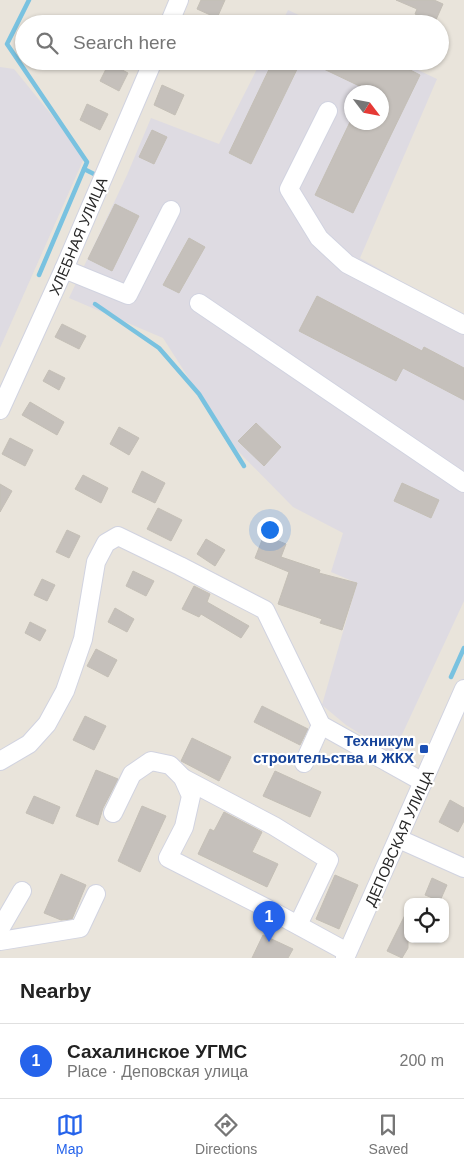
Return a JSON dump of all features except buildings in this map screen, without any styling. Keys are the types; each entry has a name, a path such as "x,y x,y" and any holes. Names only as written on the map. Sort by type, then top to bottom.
{"street":[{"path":"173,15 179,0"},
{"name":"ХЛЕБНАЯ УЛИЦА","path":"0,410 64,269 149,70"},
{"path":"328,111 289,189 319,238 347,264 464,326"},
{"path":"64,269 128,295 171,210"},
{"path":"199,303 464,483"},
{"path":"0,761 29,744 47,724 65,691 84,639 96,562 106,543 118,536 265,610 321,725 424,782"},
{"name":"ДЕПОВСКАЯ УЛИЦА","path":"346,955 462,700"},
{"path":"304,763 321,725"},
{"path":"113,813 132,774 151,760 170,765 184,778 274,826 329,860 298,925"},
{"path":"184,778 191,796 184,827 168,858 298,925 346,955"},
{"path":"399,839 464,868"},
{"path":"0,929 22,891"},
{"path":"0,941 80,928 96,894"}],"shaded area":[{"path":"288,10 299,15 286,15"},
{"path":"0,67 14,69 85,156 0,348"},
{"path":"256,70 418,70 437,79 360,258 464,317 464,601 393,754 346,725 322,705 357,583 331,572 343,533 293,507 231,444 163,338 69,298 127,175 151,118 219,144"}],"waterway":[{"path":"22,15 29,0"},
{"path":"15,28 7,44 15,56"},
{"path":"25,70 87,162 39,275"},
{"path":"84,169 94,174"},
{"path":"95,304 159,348 199,394 244,466"},
{"path":"451,677 464,648"}],"place":[{"name":"Техникум строительства и ЖКХ","path":"424,749"},
{"name":"Сахалинское УГМС","path":"269,942"}]}
